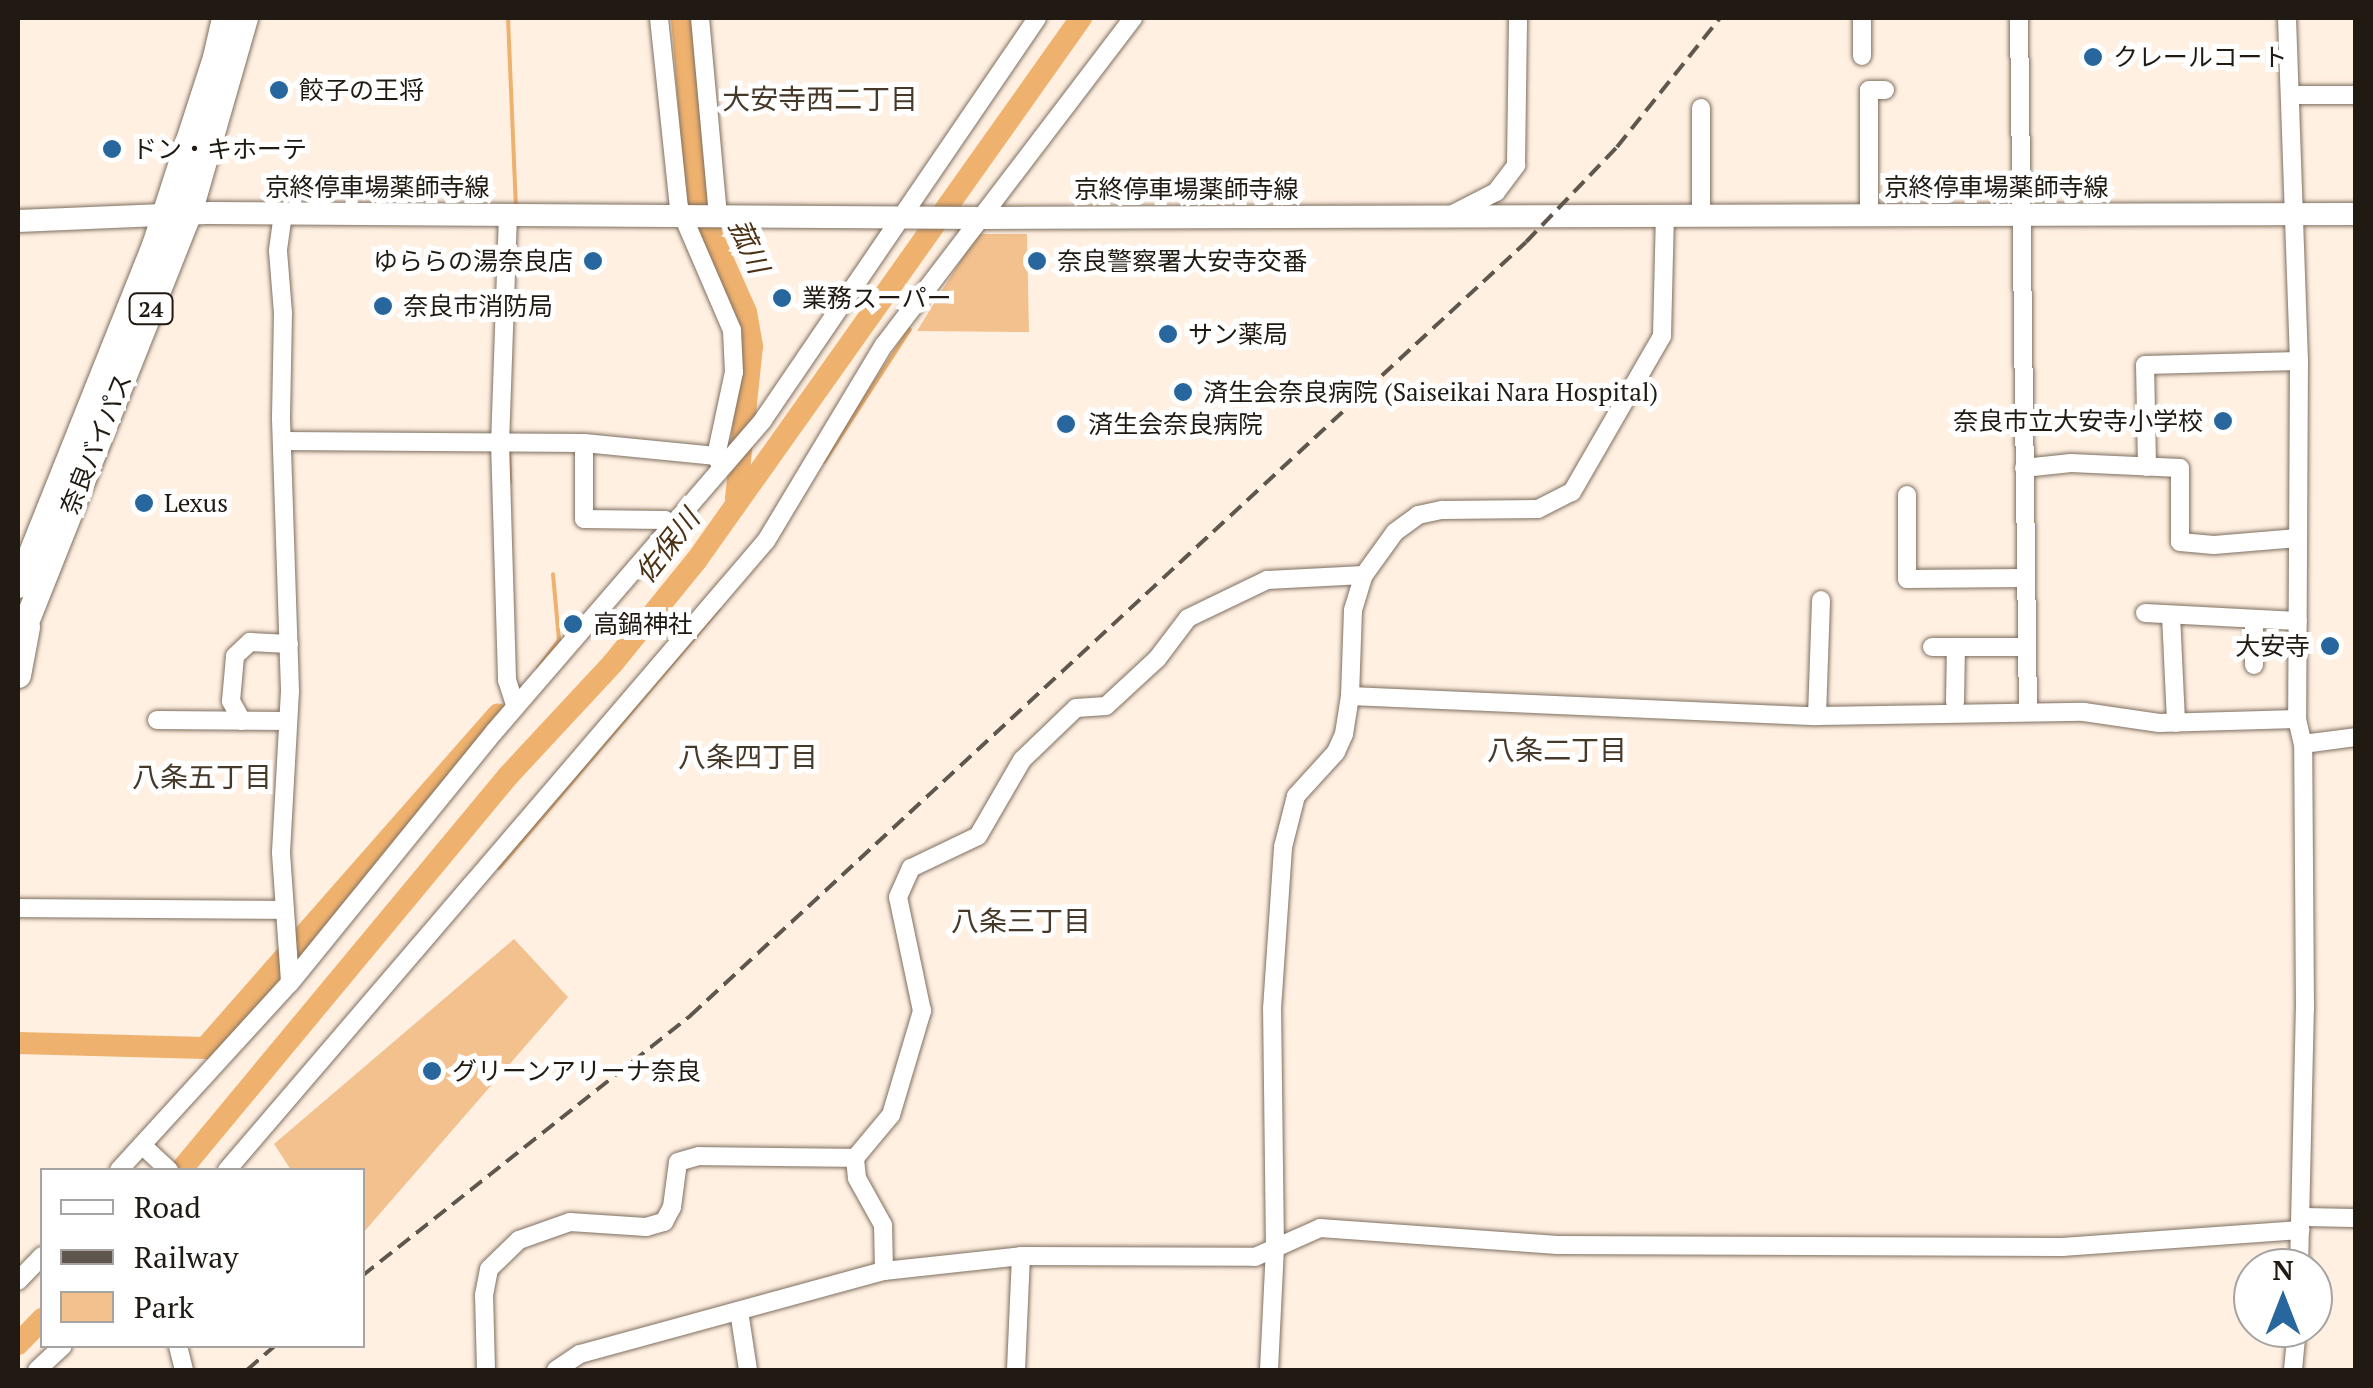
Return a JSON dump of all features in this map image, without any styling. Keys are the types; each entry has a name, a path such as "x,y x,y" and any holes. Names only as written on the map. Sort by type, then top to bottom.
{"highway":[{"name":"奈良バイパス","path":"177,214 224,18"},
{"name":"奈良バイパス","path":"18,642 26,589 177,214 245,18"},
{"path":"18,674 26,589"}],"main road":[{"name":"京終停車場薬師寺線","path":"18,222 177,214 977,218 2356,214"}],"street":[{"path":"659,18 679,207 687,215 732,330 734,372 719,462"},
{"path":"700,18 716,215"},
{"path":"122,1168 290,983 516,707 674,527 719,462 763,420 907,216 1037,18"},
{"path":"228,1168 766,542 884,345 1132,18"},
{"path":"1451,215 1496,192 1516,165 1518,18"},
{"path":"1862,18 1862,56"},
{"path":"2019,18 2028,712"},
{"path":"2287,18 2299,361 2300,1248"},
{"path":"1869,216 1868,90 1886,90"},
{"path":"2290,95 2356,95"},
{"path":"1701,108 1701,217"},
{"path":"284,214 278,252 283,314 282,441 289,644 281,853 290,983"},
{"path":"508,215 500,442 507,680 516,707"},
{"path":"1270,1370 1275,1249 1272,1003 1284,847 1296,796 1336,752 1350,696 1353,610 1364,575 1394,532 1418,516 1442,510 1538,508 1572,492 1662,336 1666,218"},
{"path":"2147,467 2145,365 2299,361"},
{"path":"282,441 584,443 719,462"},
{"path":"584,443 584,518 665,520 674,527"},
{"path":"2024,468 2071,462 2180,468 2180,542 2214,545 2298,538"},
{"path":"1907,495 1907,579 2026,578"},
{"path":"884,1270 883,1224 857,1178 854,1158 891,1115 922,1011 922,996 898,897 911,868 978,836 1022,760 1076,708 1106,706 1157,660 1188,618 1267,580 1364,575"},
{"path":"1818,716 1821,600"},
{"path":"2145,614 2298,620"},
{"path":"2171,615 2176,723"},
{"path":"2254,620 2254,664"},
{"path":"242,721 232,701 235,656 250,642 289,644"},
{"path":"1932,647 2026,646"},
{"path":"1955,702 1956,647"},
{"path":"1350,696 1818,716 2016,716 2028,712 2115,714 2176,723 2297,719"},
{"path":"158,720 288,721"},
{"path":"2302,744 2356,737"},
{"path":"18,908 285,910"},
{"path":"142,1145 166,1168"},
{"path":"486,1370 484,1295 489,1269 519,1240 570,1222 646,1227 664,1222 672,1208 678,1162 698,1156 854,1158"},
{"path":"556,1370 580,1354 884,1270 1021,1256 1255,1257 1320,1228 1557,1245 2043,1248 2356,1218"},
{"path":"1016,1370 1021,1256"},
{"path":"18,1281 40,1258"},
{"path":"739,1311 748,1370"},
{"path":"37,1370 60,1348"}],"green space":[{"path":"977,234 1027,234 1029,332 917,331"},
{"name":"グリーンアリーナ奈良","path":"514,939 568,997 365,1231 365,1168 290,1168 274,1144"}],"waterway":[{"path":"508,18 516,208"},
{"name":"菰川","path":"682,18 697,202 746,312 752,346 736,498"},
{"name":"佐保川","path":"183,1168 508,776 613,663 696,561 1081,18"},
{"path":"824,462 910,329"},
{"path":"509,447 510,482"},
{"path":"538,668 559,640 553,574"},
{"path":"499,868 719,609"},
{"path":"18,1043 205,1048 498,715"},
{"name":"佐保川","path":"18,1344 40,1321"}],"railway":[{"path":"365,1274 690,1016 1526,242 1617,147 1720,18"},
{"path":"247,1370 273,1348"}],"place":[{"name":"クレールコート","path":"2093,57"},
{"name":"餃子の王将","path":"279,90"},
{"name":"ドン・キホーテ","path":"112,149"},
{"name":"ゆららの湯奈良店","path":"593,261"},
{"name":"奈良警察署大安寺交番","path":"1037,261"},
{"name":"業務スーパー","path":"782,298"},
{"name":"奈良市消防局","path":"383,306"},
{"name":"サン薬局","path":"1168,334"},
{"name":"済生会奈良病院 (Saiseikai Nara Hospital)","path":"1183,392"},
{"name":"奈良市立大安寺小学校","path":"2223,421"},
{"name":"済生会奈良病院","path":"1066,424"},
{"name":"Lexus","path":"144,503"},
{"name":"高鍋神社","path":"573,624"},
{"name":"大安寺","path":"2330,646"},
{"name":"グリーンアリーナ奈良","path":"432,1071"}],"district":[{"name":"大安寺西二丁目","path":"820,99"},
{"name":"八条二丁目","path":"1557,750"},
{"name":"八条四丁目","path":"748,757"},
{"name":"八条五丁目","path":"202,777"},
{"name":"八条三丁目","path":"1021,921"}]}
